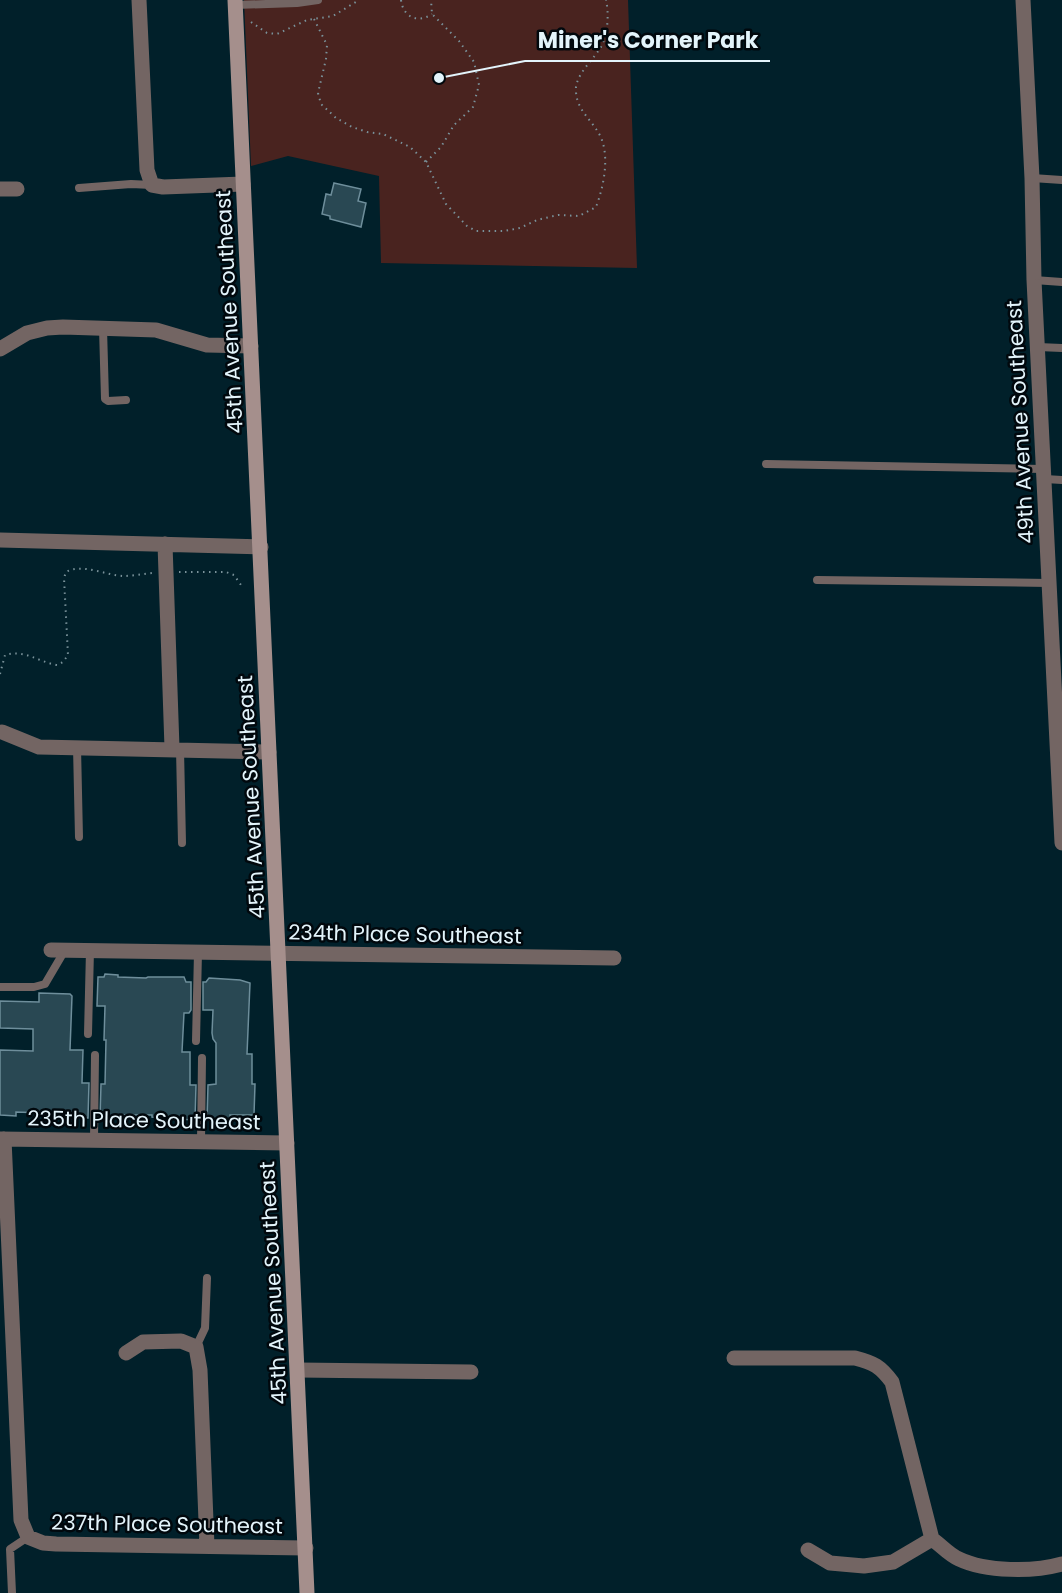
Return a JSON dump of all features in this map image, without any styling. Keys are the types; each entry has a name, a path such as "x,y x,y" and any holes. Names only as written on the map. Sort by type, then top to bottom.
{"street":[{"path":"140,0 147,170 152,185 163,187 243,184"},
{"name":"49th Avenue Southeast","path":"1023,0 1032,178 1034,280 1061,779 1062,843"},
{"name":"45th Avenue Southeast","path":"239,3 243,184 307,1593"},
{"path":"0,189 17,189"},
{"path":"1,345 47,327 103,327 156,330 207,345 251,346"},
{"path":"0,540 261,547"},
{"path":"165,544 176,749"},
{"path":"1,734 39,747 269,752"},
{"name":"234th Place Southeast","path":"58,950 614,958"},
{"path":"2,1139 21,1520 28,1537"},
{"name":"235th Place Southeast","path":"2,1139 288,1143"},
{"path":"126,1353 143,1342 181,1341 196,1347 200,1370 207,1546"},
{"path":"734,1358 855,1358 872,1362 883,1370 892,1382 932,1539 959,1559 985,1566 1014,1570 1051,1567 1062,1563"},
{"path":"298,1370 471,1372"},
{"name":"237th Place Southeast","path":"28,1537 43,1543 56,1544 306,1548"},
{"path":"808,1550 830,1563 864,1566 893,1562 932,1539"}],"lane":[{"path":"239,3 318,0"},
{"path":"1032,178 1062,180"},
{"path":"79,188 152,185"},
{"path":"1034,280 1062,282"},
{"path":"103,327 105,399 108,401 126,400"},
{"path":"1038,347 1062,348"},
{"path":"766,464 1044,474 1062,480"},
{"path":"817,580 1050,583"},
{"path":"77,747 79,837"},
{"path":"176,749 182,843"},
{"path":"0,987 34,987 45,984 58,950"},
{"path":"88,1034 90,950"},
{"path":"196,1041 198,952"},
{"path":"93,1140 95,1055"},
{"path":"201,1142 202,1058"},
{"path":"196,1347 205,1328 207,1278"},
{"path":"12,1593 10,1549 28,1537"}],"path":[{"path":"239,3 251,23 267,33 277,34 307,20 333,16 358,0"},
{"path":"401,0 404,11 412,18 426,18 432,14"},
{"path":"426,162 441,147 454,125 473,107 479,85 474,62 459,41 432,14 431,0"},
{"path":"314,19 327,45 318,93 321,104 336,118 352,127 398,139 410,147 426,162 446,204 466,226 476,231 504,231 558,215 579,216 596,207 601,193 605,160 604,143 598,131 583,114 576,94 576,81 602,45 606,33 608,9 606,0"},
{"path":"0,674 5,655 8,654 28,654 57,665 63,662 68,655 64,578 69,570 89,570 120,576 226,572 234,575 241,585 245,585"}],"shaded area":[{"path":"244,0 628,0 637,268 381,263 379,176 288,156 251,166"}],"building":[{"path":"334,183 361,189 358,201 366,203 361,227 330,219 330,216 322,214 326,194 331,195"},
{"path":"105,974 118,975 118,977 184,977 186,982 191,982 191,1010 189,1013 184,1013 182,1052 190,1052 190,1085 196,1085 195,1120 159,1118 152,1117 152,1115 100,1118 101,1084 105,1084 106,1040 104,1040 105,1006 97,1006 98,977 104,977"},
{"path":"209,978 250,983 247,1054 252,1054 252,1084 255,1084 254,1115 230,1115 230,1120 207,1120 208,1085 216,1084 216,1043 212,1033 213,1010 203,1010 203,982"},
{"path":"39,993 70,994 72,996 70,1050 83,1050 82,1083 89,1083 88,1118 16,1112 16,1116 0,1115 0,1050 33,1051 33,1029 0,1028 0,1001 39,1002"}],"place":[{"name":"Miner's Corner Park","path":"439,78"}]}
